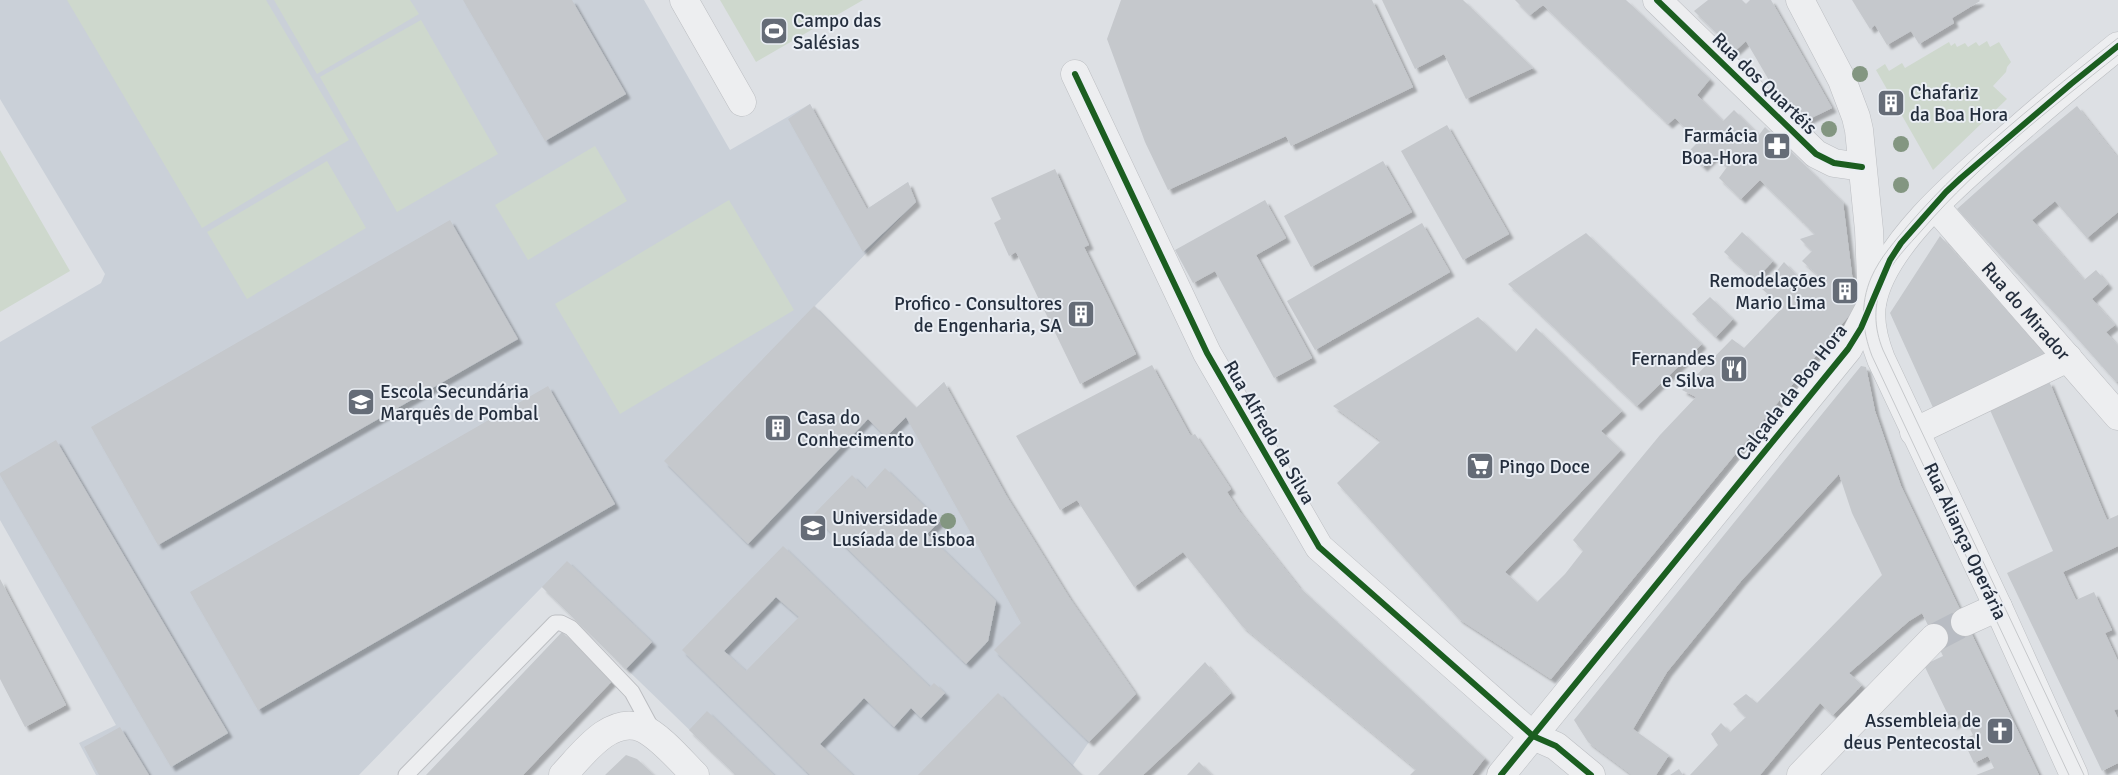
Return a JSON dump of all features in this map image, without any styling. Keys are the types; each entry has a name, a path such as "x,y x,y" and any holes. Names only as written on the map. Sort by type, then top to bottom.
{"street":[{"path":"684,0 742,102"},
{"name":"Rua dos Quartéis","path":"1657,0 1816,154 1834,163 1862,167"},
{"path":"1800,0 1842,80 1856,117 1869,230 1872,303"},
{"name":"Calçada da Boa Hora","path":"1501,775 1848,349 1872,303 1890,260 1901,243 1961,178 2070,84 2118,46"},
{"name":"Rua Alfredo da Silva","path":"1075,74 1207,353 1319,547 1533,736 1556,746 1591,775"},
{"name":"Rua do Mirador","path":"1934,206 2068,358 2114,405"},
{"name":"Rua Aliança Operária","path":"1872,303 1872,327 1876,345 1914,432 1998,607 2074,775"},
{"path":"1914,432 2068,358"},
{"path":"1965,622 1998,607"},
{"path":"1801,775 1934,638"},
{"path":"563,775 594,742 607,732 624,726 642,728 656,737 695,775"}],"lane":[{"path":"406,775 555,623 561,623 571,628 632,692 656,737"}],"shaded area":[{"name":"Escola Secundária Marquês de Pombal","path":"0,0 644,0 730,150 810,104 867,209 908,182 916,202 815,306 916,408 944,382 1006,495 1069,597 1136,694 1089,742 1073,765 1082,775 736,775 542,587 359,775 96,775 79,743 116,725 0,520 0,342 101,283 105,274 0,99"},
{"path":"67,0 266,0 349,140 202,228"},
{"path":"274,0 410,0 419,14 317,74"},
{"name":"Campo das Salésias","path":"720,0 863,0 756,62"},
{"path":"421,20 498,154 397,212 320,77"},
{"path":"1987,41 1990,47 1999,42 2011,62 2006,72 1993,86 2007,99 1933,170 1876,70 1885,64 1889,71 1902,63 1905,68 1949,42 1951,46 1955,43 1957,47 1965,43 1968,47 1976,42 1979,46"},
{"path":"595,146 627,201 528,260 495,205"},
{"path":"0,150 70,271 0,312"},
{"path":"327,161 366,228 247,299 207,232"},
{"path":"729,200 794,310 620,414 555,304"}],"building":[{"path":"463,0 572,0 626,94 545,141"},
{"path":"1121,0 1372,0 1413,87 1291,146 1286,136 1168,190 1145,142 1107,39"},
{"path":"1382,0 1463,0 1533,68 1466,99 1444,54 1415,69"},
{"path":"1515,0 1626,0 1710,79 1697,95 1723,121 1734,110 1759,135 1765,127 1843,202 1856,307 1551,679 1459,619 1337,483 1381,441 1333,406 1478,317 1516,352 1536,328 1622,411 1601,431 1621,450 1505,572 1537,602 1565,574 1583,551 1573,540 1660,435 1696,397 1682,390 1732,339 1744,348 1783,307 1762,289 1784,262 1808,287 1819,276 1802,261 1812,251 1800,239 1815,234 1760,180 1741,199 1719,178 1727,167 1715,155 1703,167 1688,152 1699,141 1675,118 1668,124 1543,5 1530,15"},
{"path":"1708,0 1742,0 1746,4 1750,0 1771,0 1832,108 1807,120 1773,87 1746,41 1735,51 1694,11"},
{"path":"1852,0 1980,1 1952,18 1954,23 1919,44 1911,31 1887,45 1875,25 1870,29"},
{"name":"Chafariz da Boa Hora","path":"1891,96 1896,106 1892,109 1886,99"},
{"path":"810,104 867,209 908,182 916,202 863,252 788,119"},
{"path":"2077,106 2118,158 2118,212 2087,238 2055,201 2032,220 2084,280 2096,270 2108,284 2092,299 2115,325 2106,332 2118,346 2118,381 2116,382 2062,321 1957,209 2022,151"},
{"path":"1447,125 1509,234 1463,260 1401,151"},
{"path":"1383,161 1412,212 1311,267 1284,216"},
{"path":"1055,169 1089,245 1084,247 1136,354 1080,384 1016,252 1009,256 994,223 1001,219 991,198"},
{"path":"1265,200 1286,238 1256,255 1312,358 1274,378 1215,271 1193,283 1175,250"},
{"path":"450,220 518,339 158,545 91,427"},
{"path":"1422,223 1450,272 1315,350 1287,301"},
{"path":"1742,232 1773,261 1755,280 1724,252"},
{"path":"1586,233 1702,344 1637,406 1508,284"},
{"path":"1940,236 2046,355 1935,412 1890,313"},
{"path":"1710,297 1733,319 1716,337 1692,314"},
{"path":"814,306 916,408 944,382 1006,495 1069,597 1136,694 1089,742 994,650 1021,623 906,417 886,437 868,419 748,544 664,461"},
{"path":"1152,365 1189,433 1191,436 1195,434 1231,489 1227,492 1240,512 1299,587 1485,758 1472,775 1410,775 1416,769 1242,626 1183,552 1134,587 1077,500 1060,510 1016,436"},
{"path":"1861,366 1866,367 1875,411 1901,486 2039,775 1976,775 1994,768 1988,756 1974,763 1963,740 1973,735 1964,717 1953,725 1924,665 1943,656 1922,613 1909,621 1849,673 1862,685 1833,715 1820,703 1760,775 1690,775 1718,745 1711,734 1721,723 1730,732 1746,717 1733,704 1746,694 1757,703 1882,575 1852,513 1839,474 1741,581 1667,672 1633,729 1669,755 1656,775 1632,775 1588,742 1574,720"},
{"path":"2049,381 2107,520 2118,515 2118,546 2063,572 2076,600 2094,592 2112,630 2105,633 2118,661 2118,709 2114,710 2118,719 2118,763 2102,771 2007,573 2053,551 1990,410"},
{"path":"548,386 615,504 258,710 190,592"},
{"path":"56,440 228,733 171,767 0,475 0,473"},
{"path":"885,468 940,521 927,534 996,601 988,641 966,664 813,515 852,475 866,489"},
{"path":"783,546 930,687 934,683 945,693 921,718 911,708 894,727 864,698 820,744 853,775 810,775 682,650","holes":["776,597 799,617 746,671 724,651"]},
{"path":"567,561 652,642 626,669 542,587"},
{"path":"0,579 66,705 25,727 0,679"},
{"path":"562,632 613,680 523,775 426,775"},
{"path":"1205,662 1231,693 1143,775 1098,775"},
{"path":"998,693 1072,766 1082,775 918,775"},
{"path":"707,711 774,775 736,775 689,730"},
{"path":"120,727 149,775 99,775 84,747"},
{"path":"626,755 637,759 654,775 605,775"},
{"path":"1199,762 1212,775 1187,775"},
{"path":"1679,769 1683,775 1670,775"}],"tunnel":[{"path":"1934,638 1965,622"}],"tram line":[{"path":"2069,775 1872,356 1864,327 1864,307 1867,288 1879,263 1899,236 1933,197 2010,126 2118,38"},
{"path":"2084,775 1883,350 1876,325 1876,308 1886,275 1895,261 1945,205 2016,138 2118,55"}],"cycle path":[{"path":"1657,0 1816,154 1834,163 1862,167"},
{"path":"1501,775 1848,349 1861,328 1890,260 1901,243 1946,192 1961,178 2118,46"},
{"path":"1075,74 1207,353 1319,547 1533,736 1556,746 1591,775"}],"place":[{"name":"Campo das Salésias","path":"774,31"},
{"name":"Chafariz da Boa Hora","path":"1891,103"},
{"name":"Farmácia Boa-Hora","path":"1777,146"},
{"name":"Remodelações Mario Lima","path":"1845,291"},
{"name":"Profico - Consultores de Engenharia, SA","path":"1081,314"},
{"name":"Fernandes e Silva","path":"1734,369"},
{"name":"Escola Secundária Marquês de Pombal","path":"361,402"},
{"name":"Casa do Conhecimento","path":"778,428"},
{"name":"Pingo Doce","path":"1480,466"},
{"name":"Universidade Lusíada de Lisboa","path":"813,528"},
{"name":"Assembleia de deus Pentecostal","path":"2000,731"}]}
